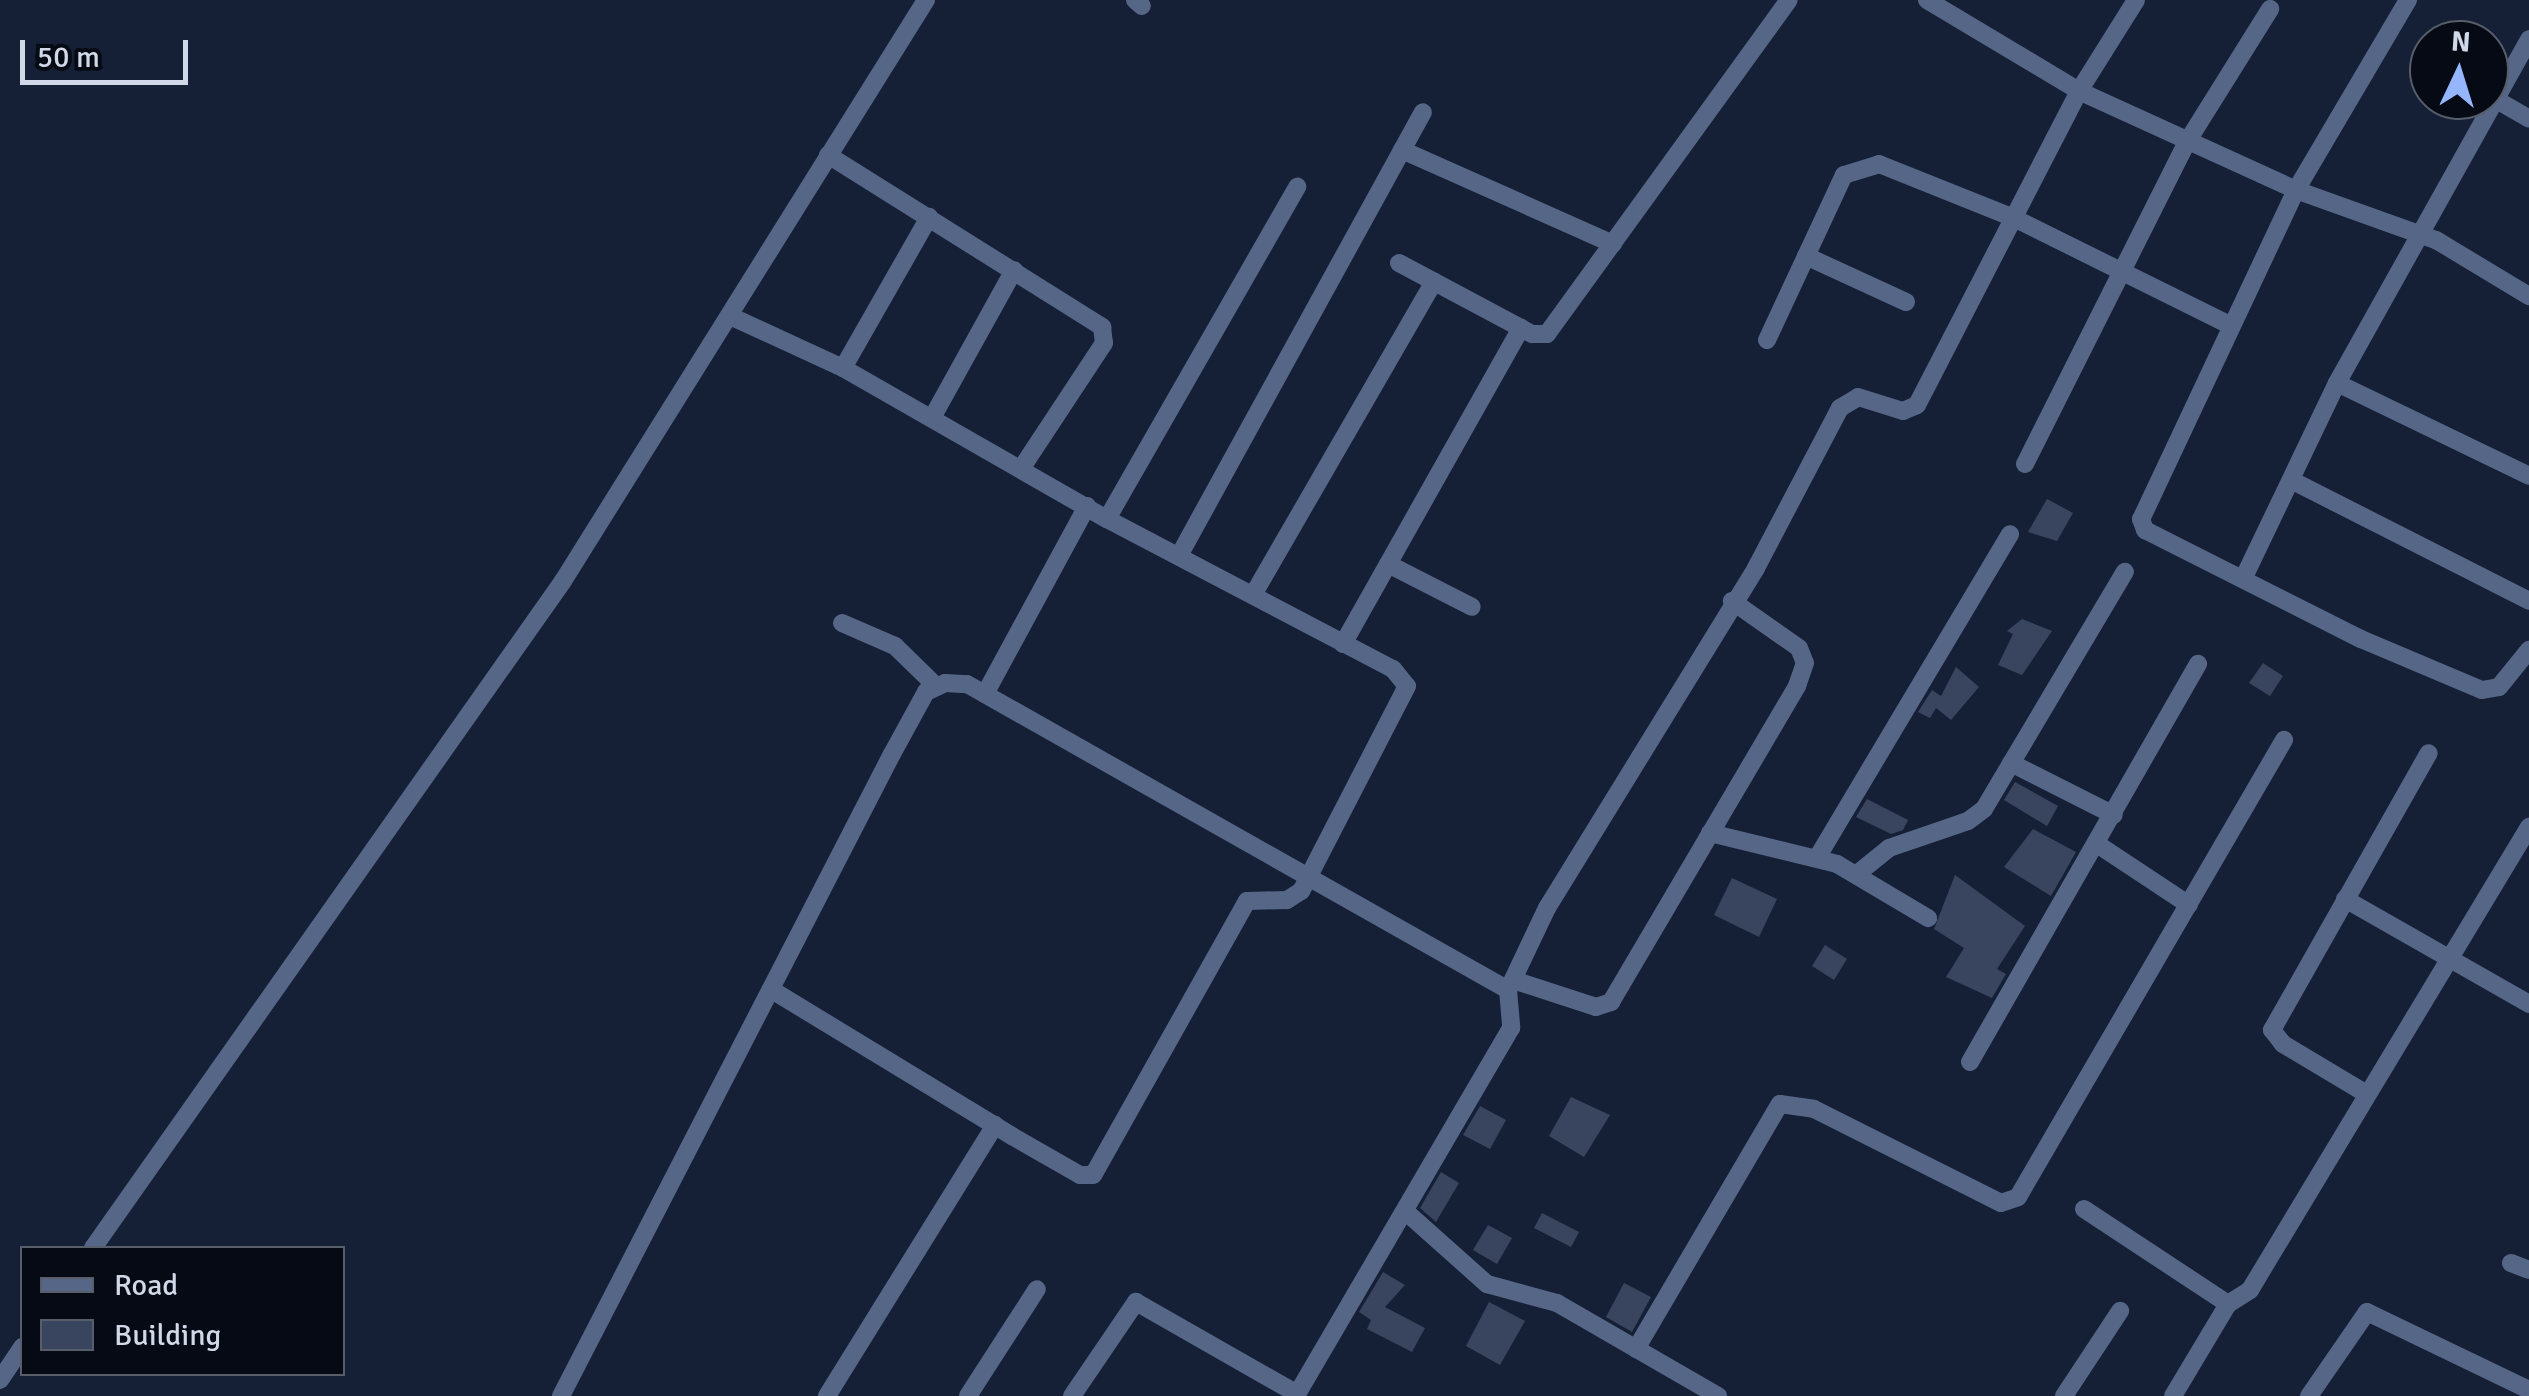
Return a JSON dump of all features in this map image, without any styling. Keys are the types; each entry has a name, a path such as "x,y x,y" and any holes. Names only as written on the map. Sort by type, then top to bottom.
{"street":[{"path":"94,1246 393,825 426,769 496,678 730,316 926,0"},
{"path":"1399,263 1522,328 1548,334 1789,0"},
{"path":"1926,0 2078,91 2296,190 2418,233 2529,296"},
{"path":"1072,1396 1136,1302 1297,1395 1511,1028 1511,985 1547,908 1732,601 1847,399 1872,398 1903,411 1917,405 2078,91 2136,0"},
{"path":"2408,0 2296,190 2140,519 2145,530 2246,576 2361,639 2482,690 2500,687 2529,650"},
{"path":"2025,464 2188,142 2270,9"},
{"path":"2509,74 2529,39"},
{"path":"1180,554 1423,112"},
{"path":"2246,576 2337,383 2483,120"},
{"path":"1402,150 1614,244"},
{"path":"828,155 1014,270 1104,334 1023,466"},
{"path":"1767,340 1844,175 1855,167 1879,164 2014,218 2230,325"},
{"path":"1107,519 1297,187"},
{"path":"843,368 929,217"},
{"path":"1806,256 1906,302"},
{"path":"932,418 1014,270"},
{"path":"1253,596 1434,282"},
{"path":"730,316 843,368 1023,466 1107,519 1180,554 1402,676 1406,696 1308,876 1288,900 1247,901 1093,1174 1080,1175 772,990"},
{"path":"1342,644 1522,328"},
{"path":"2337,383 2529,476"},
{"path":"2290,480 2529,601"},
{"path":"985,694 1088,506"},
{"path":"1816,858 2010,534"},
{"path":"1388,564 1472,607"},
{"path":"1857,874 1890,848 1976,816 2125,572"},
{"path":"842,622 895,646 936,685 967,684 1511,985 1608,1006 1805,663 1799,648 1732,601"},
{"path":"1970,1062 2198,664"},
{"path":"561,1396 892,754 936,685"},
{"path":"1636,1349 1780,1104 1814,1109 2001,1202 2018,1198 2284,740"},
{"path":"2365,1093 2282,1044 2272,1030 2429,753"},
{"path":"2011,763 2114,816"},
{"path":"2173,1396 2228,1304 2250,1290 2365,1093 2529,827"},
{"path":"1710,833 1816,858 1857,874 1928,918"},
{"path":"2097,844 2189,904"},
{"path":"2345,899 2529,1004"},
{"path":"827,1396 995,1125"},
{"path":"2084,1209 2228,1304"},
{"path":"1405,1210 1487,1284 1557,1303 1718,1396"},
{"path":"2511,1263 2529,1270"},
{"path":"968,1396 1037,1290"},
{"path":"2064,1396 2120,1311"},
{"path":"2309,1396 2367,1312 2529,1394"},
{"path":"0,1380 20,1350"}],"building":[{"path":"2047,499 2073,513 2057,541 2028,532"},
{"path":"2022,619 2052,631 2022,675 1998,665 2013,634 2007,631"},
{"path":"2263,663 2283,676 2270,696 2249,683"},
{"path":"1956,667 1979,687 1951,720 1936,708 1930,718 1918,712 1932,690 1941,696"},
{"path":"2015,782 2058,806 2047,826 2004,800"},
{"path":"1867,799 1908,820 1903,830 1891,834 1856,817"},
{"path":"2033,829 2076,852 2051,896 2004,867"},
{"path":"1955,875 2025,926 1997,969 2006,974 1992,998 1946,977 1964,948 1934,929"},
{"path":"1732,878 1777,899 1759,937 1714,915"},
{"path":"1825,945 1847,959 1834,980 1812,966"},
{"path":"1571,1097 1610,1115 1584,1157 1549,1136"},
{"path":"1480,1106 1506,1120 1490,1149 1463,1135"},
{"path":"1441,1172 1459,1183 1436,1222 1420,1208"},
{"path":"1542,1213 1579,1232 1571,1247 1534,1228"},
{"path":"1488,1225 1512,1238 1497,1264 1473,1250"},
{"path":"1383,1272 1405,1285 1385,1307 1425,1328 1412,1352 1367,1329 1371,1320 1359,1312"},
{"path":"1624,1283 1651,1297 1632,1332 1606,1317"},
{"path":"1489,1302 1525,1321 1500,1365 1466,1346"}]}
